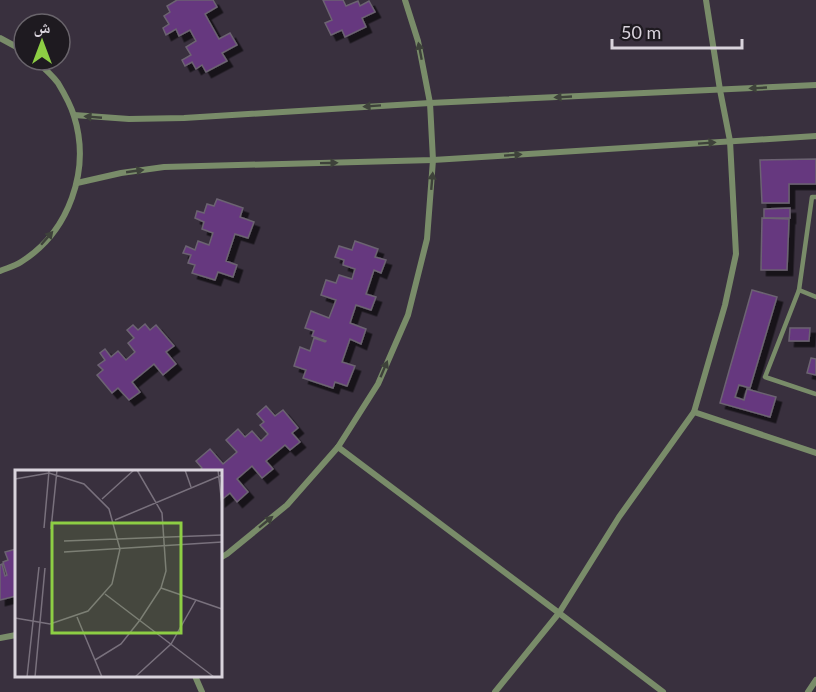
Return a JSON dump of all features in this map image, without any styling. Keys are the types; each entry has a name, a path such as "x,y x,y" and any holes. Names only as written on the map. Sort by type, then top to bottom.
{"street":[{"path":"222,557 287,505 338,447 378,384 408,315 427,239 434,160 430,103 418,41 405,0"},
{"path":"495,692 560,613 619,517 694,412 725,305 736,254 730,141 706,0"},
{"path":"0,271 21,262 46,241 66,214 78,183 80,149 74,115 57,82 47,72"},
{"path":"74,115 129,119 184,118 430,103 816,85"},
{"path":"78,183 121,173 164,167 434,160 816,136"},
{"path":"694,412 816,453"},
{"path":"338,447 663,692"},
{"path":"0,638 15,635"},
{"path":"196,677 202,692"},
{"path":"808,692 816,680"}],"lane":[{"path":"816,197 812,197 799,290 765,377 816,394"},
{"path":"799,290 816,297"}],"building":[{"path":"177,0 213,0 217,7 205,14 219,39 230,33 237,45 222,53 227,61 206,72 202,65 196,69 192,62 185,66 182,60 191,55 186,47 196,41 190,30 179,36 176,29 166,35 163,28 169,24 164,16 170,12 167,6"},
{"path":"323,0 343,0 346,6 358,1 360,6 369,1 375,12 362,18 366,27 345,37 342,30 331,35 325,23 332,20"},
{"path":"816,159 816,184 789,184 789,203 762,203 760,160"},
{"path":"217,199 243,208 240,217 254,222 248,238 235,234 226,261 237,265 233,277 218,272 215,280 192,273 195,265 188,263 191,255 183,253 186,246 195,250 198,241 209,245 213,233 202,229 204,222 195,218 197,211 204,213 207,204 214,206"},
{"path":"790,208 790,218 764,218 764,209"},
{"path":"762,218 789,219 787,270 761,270"},
{"path":"355,241 378,249 375,257 386,260 381,273 374,270 366,294 376,297 371,310 356,305 350,323 366,329 361,344 350,339 342,362 355,366 347,386 335,382 333,388 303,378 306,370 294,366 300,347 310,351 314,338 326,341 312,336 314,331 305,328 311,311 329,318 336,300 321,295 326,280 336,283 339,275 352,279 355,269 343,265 344,260 335,257 339,246 352,250"},
{"path":"752,290 777,297 750,388 739,385 735,397 744,400 747,389 776,397 770,417 720,403"},
{"path":"145,324 150,330 156,325 174,346 166,352 176,364 163,375 154,364 132,382 140,392 129,400 118,388 112,393 97,375 103,370 98,365 105,360 100,353 105,349 111,357 118,351 126,360 135,352 128,343 134,338 127,330 133,325 138,330"},
{"path":"790,328 810,328 809,341 789,341"},
{"path":"811,358 816,359 816,375 807,373"},
{"path":"266,406 275,416 283,410 298,428 292,433 300,442 290,450 285,445 266,461 273,469 262,478 252,466 237,479 248,492 237,502 230,493 222,499 222,470 200,470 202,468 196,461 210,449 223,464 237,452 226,440 238,429 245,437 252,431 261,441 268,434 260,425 264,422 257,414"},
{"path":"15,549 15,596 0,600 0,565 2,564 5,576 7,575 3,562 8,560 5,552"}]}
